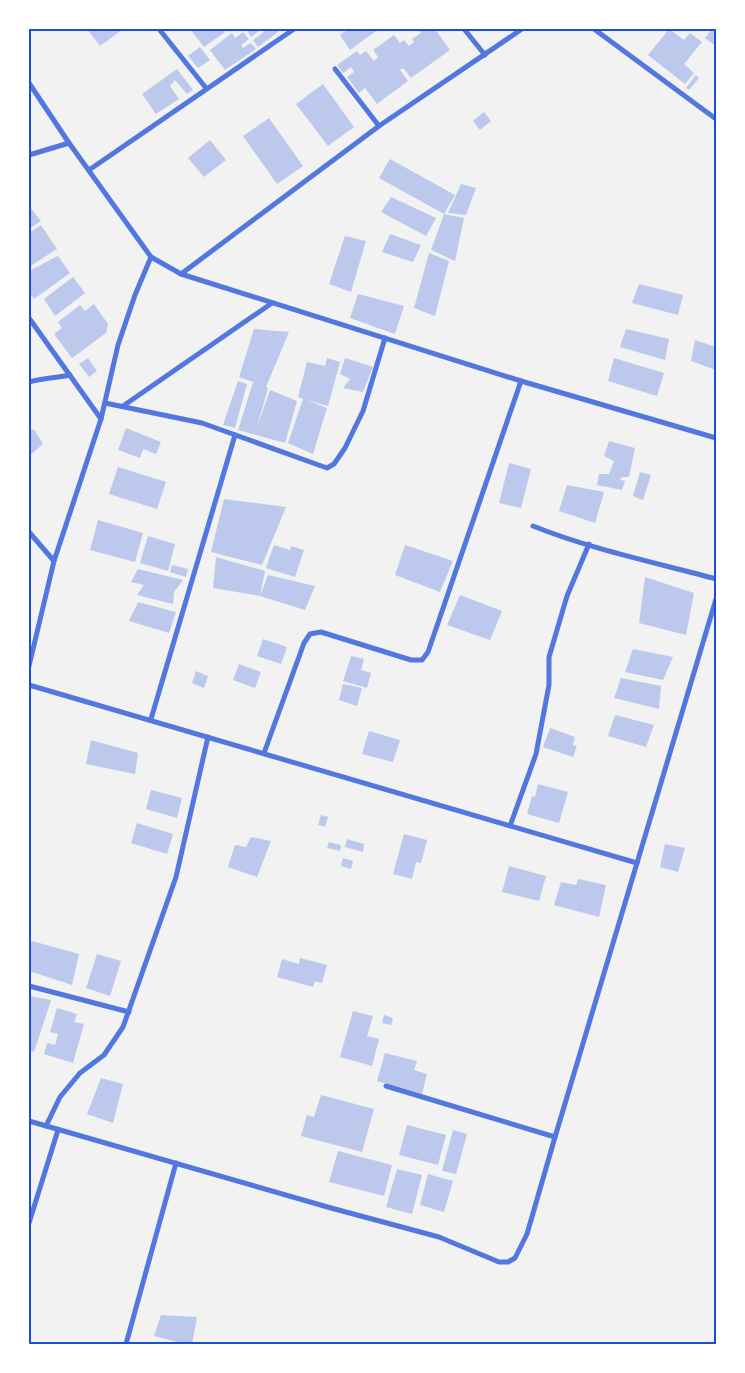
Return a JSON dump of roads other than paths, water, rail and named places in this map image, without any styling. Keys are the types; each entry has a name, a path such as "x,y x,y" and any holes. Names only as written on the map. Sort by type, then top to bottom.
{"street":[{"path":"159,29 206,88"},
{"path":"89,170 294,29"},
{"path":"464,29 485,55"},
{"path":"181,274 379,126 522,29"},
{"path":"594,29 716,119"},
{"path":"335,69 379,126"},
{"path":"29,83 69,143 151,257 181,274 521,381 716,438"},
{"path":"29,155 69,143"},
{"path":"29,666 54,561 102,419 118,345 135,295 151,257"},
{"path":"123,406 272,303"},
{"path":"29,318 102,419"},
{"path":"106,403 202,423 327,468 334,464 345,448 363,410 385,338"},
{"path":"29,382 70,375"},
{"path":"264,753 304,642 310,634 321,632 411,660 422,660 428,652 521,381"},
{"path":"151,719 235,436"},
{"path":"533,526 551,533 716,579"},
{"path":"29,532 54,561"},
{"path":"510,826 536,754 548,685 549,656 567,596 589,544"},
{"path":"29,1121 439,1237 499,1262 508,1262 515,1258 527,1234 716,599"},
{"path":"29,685 151,719 637,863"},
{"path":"46,1126 60,1097 80,1073 104,1055 123,1027 176,877 208,737"},
{"path":"29,986 129,1012"},
{"path":"386,1086 555,1138"},
{"path":"29,1224 58,1130"},
{"path":"126,1344 176,1164"}]}
